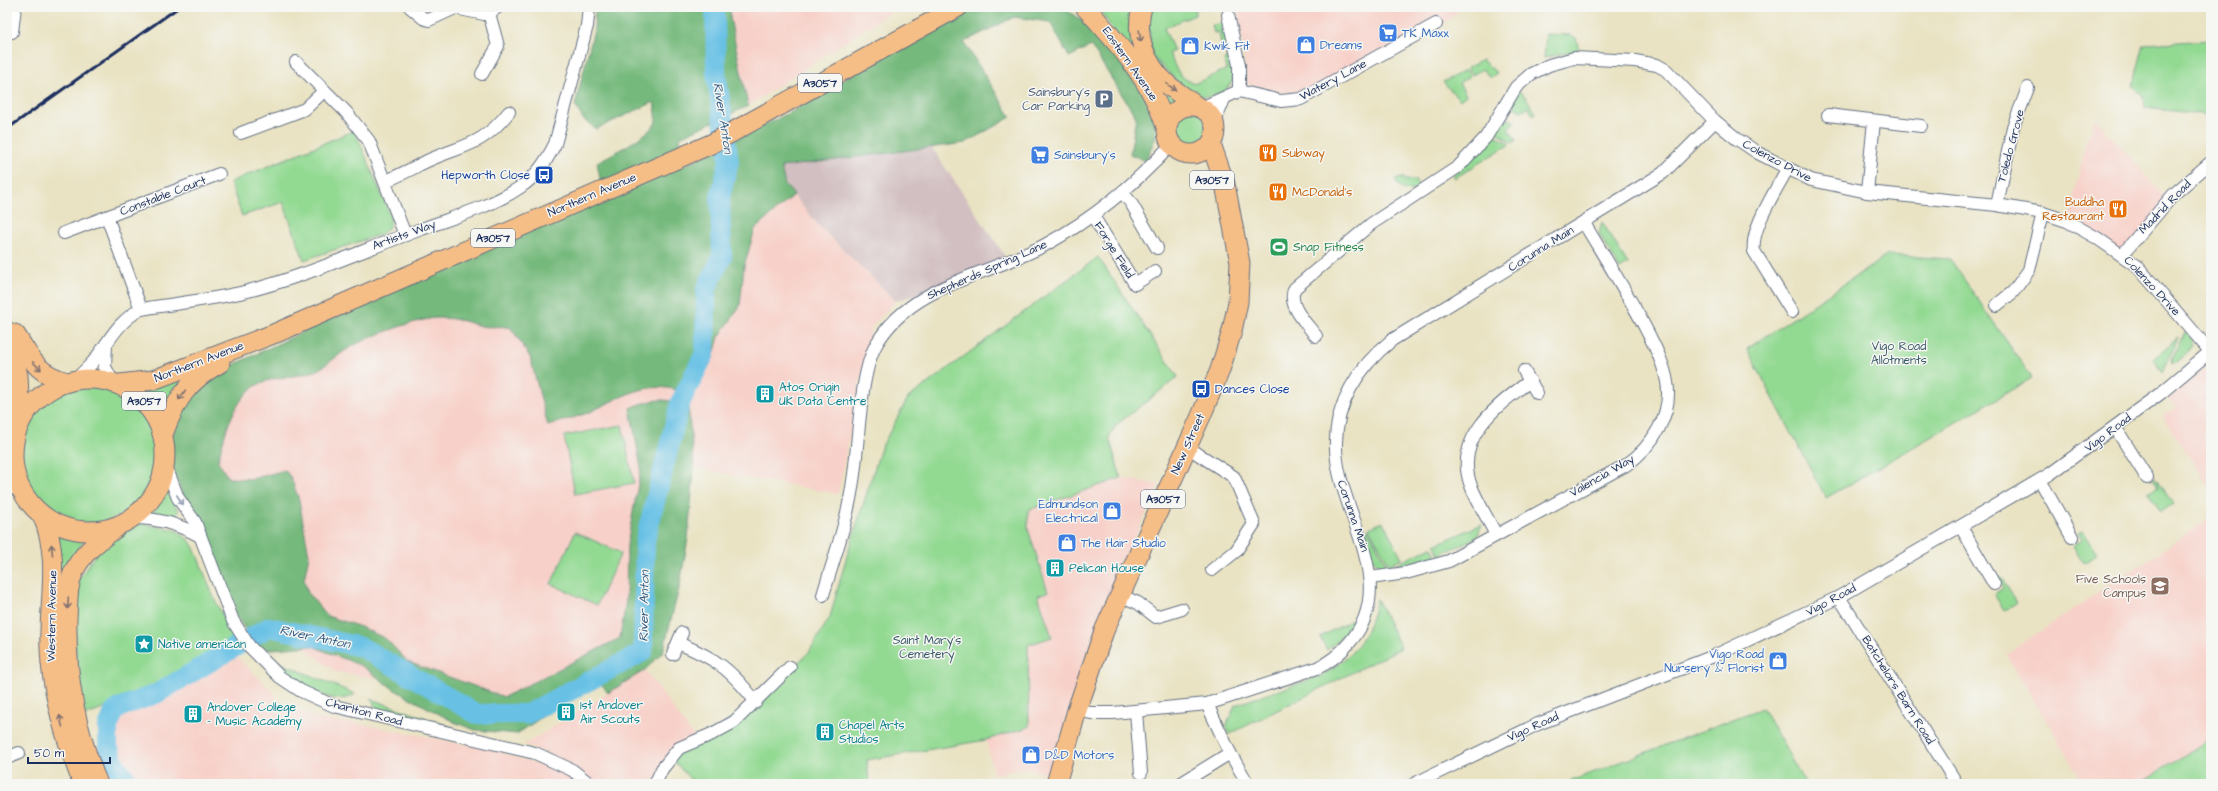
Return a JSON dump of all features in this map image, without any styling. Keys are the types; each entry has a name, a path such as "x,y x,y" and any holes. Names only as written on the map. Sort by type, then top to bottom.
{"main road":[{"name":"Northern Avenue","path":"899,38 942,7"},
{"name":"Northern Avenue","path":"116,383 153,380 276,333 711,144 899,38 958,7"},
{"name":"Eastern Avenue","path":"1085,7 1110,33 1148,87 1159,106 1166,127"},
{"name":"Eastern Avenue","path":"1142,7 1140,37 1150,63 1165,82 1199,107"},
{"path":"1172,145 1168,140 1166,127 1168,120 1177,110 1190,106 1199,107 1212,117 1214,124"},
{"name":"New Street","path":"1056,784 1077,710 1102,637 1119,595 1187,447 1220,370 1238,302 1240,263 1225,184 1211,144 1215,135 1214,124"},
{"name":"A3057","path":"1190,155 1202,152 1211,144"},
{"name":"New Street","path":"1172,145 1176,150 1190,155 1209,174 1229,209"},
{"path":"7,323 38,369 49,376 71,381"},
{"path":"7,332 18,375 14,425"},
{"name":"Northern Avenue","path":"163,434 175,406 196,378 276,333"},
{"name":"A3057","path":"92,379 116,383 143,400 154,415 163,434 165,464 160,483 154,496 133,518 117,527 94,531 77,530 64,527 44,517 15,487 16,476 13,458 14,425 25,410 40,396 71,381 92,379"},
{"name":"Western Avenue","path":"44,517 49,533 52,555 50,647 52,674 64,729 83,784"},
{"name":"Western Avenue","path":"98,784 79,730 69,680 67,652 68,591 71,577 81,559 98,541 117,527"}],"street":[{"path":"12,32 15,7"},
{"path":"410,7 423,18 429,20 455,8 484,14 494,10 498,46 482,74"},
{"name":"Artists Way","path":"71,381 92,362 106,342 127,317 141,309 233,294 307,272 504,197 519,188 538,171 547,160 558,134 587,26 589,7"},
{"path":"1199,107 1224,99 1240,91 1239,65 1228,15"},
{"name":"Watery Lane","path":"1240,91 1270,100 1281,101 1301,99 1436,24"},
{"name":"Colenzo Drive","path":"1316,336 1292,301 1292,293 1295,288 1371,224 1458,167 1486,137 1516,87 1531,74 1559,61 1574,58 1635,61 1657,65 1673,75 1715,121 1742,143 1787,169 1812,180 1867,192 1997,205 2043,213 2067,221 2137,266 2211,351"},
{"path":"296,62 346,112 369,141 406,235"},
{"name":"Toledo Grove","path":"1997,205 2013,127 2028,88"},
{"path":"241,133 305,109 324,91"},
{"path":"1214,124 1224,99"},
{"path":"386,181 427,161 477,142 495,129 509,112"},
{"path":"1828,116 1920,126"},
{"name":"Corunna Main","path":"1077,710 1091,713 1136,712 1207,704 1317,668 1333,660 1360,629 1366,610 1370,578 1363,543 1342,489 1336,448 1339,417 1352,383 1366,364 1392,340 1584,223 1662,173 1715,121"},
{"path":"1867,192 1874,121"},
{"name":"Shepherds Spring Lane","path":"823,595 853,482 864,385 877,343 893,322 912,304 936,291 1017,259 1046,245 1093,216 1123,193 1172,145"},
{"name":"Madrid Road","path":"2122,255 2174,194 2211,162"},
{"path":"1787,169 1757,230 1753,245 1754,252 1792,312"},
{"name":"Constable Court","path":"64,233 219,174"},
{"path":"1123,193 1132,203 1157,248"},
{"path":"1997,305 2013,292 2029,270 2043,213"},
{"name":"Forge Field","path":"1093,216 1135,284 1155,271"},
{"name":"Constable Court","path":"107,217 141,309"},
{"name":"Valencia Way","path":"1370,578 1406,573 1443,563 1634,459 1655,434 1664,415 1668,396 1668,382 1657,351 1638,315 1584,223"},
{"path":"106,342 105,366 116,383"},
{"name":"Vigo Road","path":"1414,784 1538,724 1707,659 1839,597 2040,480 2115,428 2211,351"},
{"path":"1496,535 1472,487 1468,475 1468,449 1476,431 1489,413 1527,376 1537,393"},
{"path":"2115,428 2147,478"},
{"path":"1187,447 1234,477 1254,524 1236,551 1212,570"},
{"name":"Charlton Road","path":"165,464 173,488 195,522 227,607 240,634 249,646 280,676 301,691 322,702 352,711 530,751 554,760 580,775 590,784"},
{"path":"2040,480 2072,537"},
{"path":"133,518 152,518 174,523 200,536"},
{"path":"1961,527 1994,584"},
{"path":"1119,595 1138,604 1156,617 1182,609"},
{"name":"Batchelors Barn Road","path":"1839,597 1957,784"},
{"path":"673,654 680,638 718,662 736,677 756,702"},
{"path":"654,784 662,769 679,748 712,734 734,722 790,667"},
{"path":"1207,704 1230,753 1248,784"},
{"path":"1136,712 1141,773"},
{"path":"7,758 19,752"},
{"path":"1180,784 1230,753"}],"shaded area":[{"path":"731,7 898,7 748,106 730,17"},
{"path":"1238,7 1463,7 1445,23 1435,21 1311,91 1285,93 1247,84"},
{"path":"2095,118 2168,201 2122,255 2068,222 2086,142"},
{"path":"932,148 1011,265 896,301 819,226 785,185 781,167"},
{"path":"785,185 819,226 896,301 871,327 838,494 694,468 647,468 620,638 504,697 336,672 245,603 202,509 232,382"},
{"path":"2211,364 2211,490 2163,416 2176,407 2168,398"},
{"path":"1121,478 1159,485 1122,565 1084,662 1050,773 1022,768 994,775 986,740 1029,727 1028,645 1051,637 1038,595 1048,591 1028,529 1027,510"},
{"name":"Five Schools Campus","path":"2211,518 2211,784 2085,784 2006,654"},
{"path":"233,653 276,695 275,711 301,712 325,720 361,724 494,750 562,772 578,784 137,784 129,773 114,738 113,723"},
{"path":"645,670 699,744 681,751 655,784 598,784 557,757 524,745"}],"green space":[{"path":"595,7 731,7 730,18 748,106 680,137 683,166 793,111 867,65 973,7 1063,7 1104,39 1144,95 1156,124 1155,139 1146,161 1130,154 1136,117 1091,46 1069,57 1050,22 1014,17 964,42 1011,117 965,143 781,167 785,185 794,195 755,229 744,266 740,306 719,337 713,358 691,396 677,390 665,388 640,390 616,399 587,413 548,426 530,357 511,328 485,327 456,319 445,318 420,321 382,333 351,347 319,369 302,375 273,379 255,386 248,392 237,407 228,425 218,461 228,478 252,479 285,470 291,478 299,500 309,555 304,580 308,593 327,616 361,627 386,639 408,662 504,697 620,638 626,600 627,545 641,468 630,408 647,402 659,400 688,405 694,468 688,538 680,584 663,652 645,670 608,693 601,683 551,711 517,734 475,730 454,722 395,690 362,666 312,646 260,650 235,615 172,470 172,437 186,400 204,379 330,319 603,197 597,162 645,134 655,124 656,116 654,102 596,129 583,119 575,105 594,30"},
{"path":"1135,7 1134,16 1179,103 1168,109 1098,8"},
{"path":"1149,7 1208,7 1195,9 1195,15 1164,28 1174,51 1169,53 1176,68 1182,76 1196,83 1227,69 1224,60 1228,58 1232,60 1233,80 1225,91 1209,97 1199,96 1183,88 1152,55 1147,15"},
{"path":"1225,23 1229,45 1227,48 1221,44 1219,32 1214,33 1212,25"},
{"path":"1546,34 1571,35 1576,38 1579,50 1544,58"},
{"path":"2211,40 2211,115 2145,108 2143,96 2133,86 2144,44"},
{"path":"1482,60 1497,73 1490,78 1483,69 1472,75 1467,68"},
{"path":"1466,70 1470,76 1459,83 1466,95 1460,100 1443,82"},
{"path":"1519,91 1525,96 1536,113 1533,115 1528,107 1521,111 1515,108 1513,101"},
{"path":"1187,111 1195,111 1205,116 1209,123 1209,137 1205,144 1195,149 1187,149 1177,144 1175,141 1172,134 1172,126 1177,116 1180,114"},
{"path":"1502,119 1510,119 1515,122 1508,128 1516,140 1513,143 1493,130"},
{"path":"353,131 358,138 390,215 390,225 385,231 379,235 304,260 283,202 242,216 230,182"},
{"path":"1492,133 1510,144 1455,178 1453,175"},
{"path":"1404,178 1404,180 1415,180 1419,188 1408,191 1399,186 1395,179"},
{"path":"1602,222 1628,264 1620,269 1599,234"},
{"name":"Vigo Road Allotments","path":"1888,255 1950,259 2032,378 1826,498 1747,349"},
{"name":"Saint Mary's Cemetery","path":"1098,257 1178,377 1116,425 1109,437 1121,478 1028,510 1028,529 1048,592 1038,595 1052,637 1028,645 1029,727 986,740 867,760 869,784 695,784 673,760 681,751 699,744 777,683 809,652 830,617 845,562 881,448 908,398"},
{"path":"2186,332 2192,339 2194,346 2173,365 2172,360 2183,335"},
{"path":"2178,338 2163,373 2153,358"},
{"path":"192,368 163,411 141,388"},
{"path":"89,387 115,392 137,407 152,429 157,455 152,481 137,503 115,518 89,523 63,518 41,503 26,481 21,455 26,429 41,407 63,392"},
{"path":"622,425 634,483 575,494 564,436"},
{"path":"2155,477 2173,504 2161,512 2148,492 2158,486 2153,478"},
{"path":"167,491 179,511 174,518 153,513"},
{"path":"1383,522 1402,558 1389,565 1369,528"},
{"path":"138,523 176,530 190,541 214,598 236,642 152,691 84,716 76,684 74,586 103,544"},
{"path":"1482,524 1477,537 1439,555 1435,545"},
{"path":"1368,529 1387,566 1382,567 1372,560 1364,532"},
{"path":"2082,531 2097,554 2084,563 2073,546 2082,540 2078,533"},
{"path":"575,532 621,553 597,605 551,584"},
{"path":"57,534 83,541 68,570 58,569"},
{"path":"1432,547 1436,556 1388,568"},
{"path":"2001,577 2017,603 2004,611 1994,594 2003,588 1998,579"},
{"path":"1377,599 1401,648 1230,734 1226,727 1235,705 1321,676 1343,661 1364,635 1370,624"},
{"path":"1354,619 1339,640 1327,650 1320,637"},
{"path":"269,658 355,694 345,698 334,698 322,695 297,681"},
{"path":"371,699 454,728 382,712 376,708"},
{"path":"1762,708 1806,784 1563,784"},
{"path":"2208,740 2211,744 2211,784 2139,784"}],"waterway":[{"name":"River Anton","path":"130,784 116,766 108,747 108,727 114,712 121,707 156,694 269,627 361,647 477,714 527,714 643,652 645,541 680,403 705,353 706,289 722,257 720,197 729,161 716,73 715,7"}],"railway":[{"path":"7,129 179,7"}],"place":[{"name":"TK Maxx","path":"1388,33"},
{"name":"Dreams","path":"1306,45"},
{"name":"Kwik Fit","path":"1190,46"},
{"name":"Sainsbury's Car Parking","path":"1104,99"},
{"name":"Subway","path":"1268,153"},
{"name":"Sainsbury's","path":"1040,155"},
{"name":"Hepworth Close","path":"544,175"},
{"name":"McDonald's","path":"1278,192"},
{"name":"Buddha Restaurant","path":"2118,209"},
{"name":"Snap Fitness","path":"1279,247"},
{"name":"Dances Close","path":"1201,389"},
{"name":"Atos Origin UK Data Centre","path":"765,394"},
{"name":"Edmundson Electrical","path":"1112,511"},
{"name":"The Hair Studio","path":"1067,543"},
{"name":"Pelican House","path":"1055,568"},
{"name":"Five Schools Campus","path":"2160,586"},
{"name":"Native american","path":"144,644"},
{"name":"Vigo Road Nursery & Florist","path":"1778,661"},
{"name":"1st Andover Air Scouts","path":"566,712"},
{"name":"Andover College - Music Academy","path":"193,714"},
{"name":"Chapel Arts Studios","path":"825,732"},
{"name":"D&D Motors","path":"1031,755"}]}
